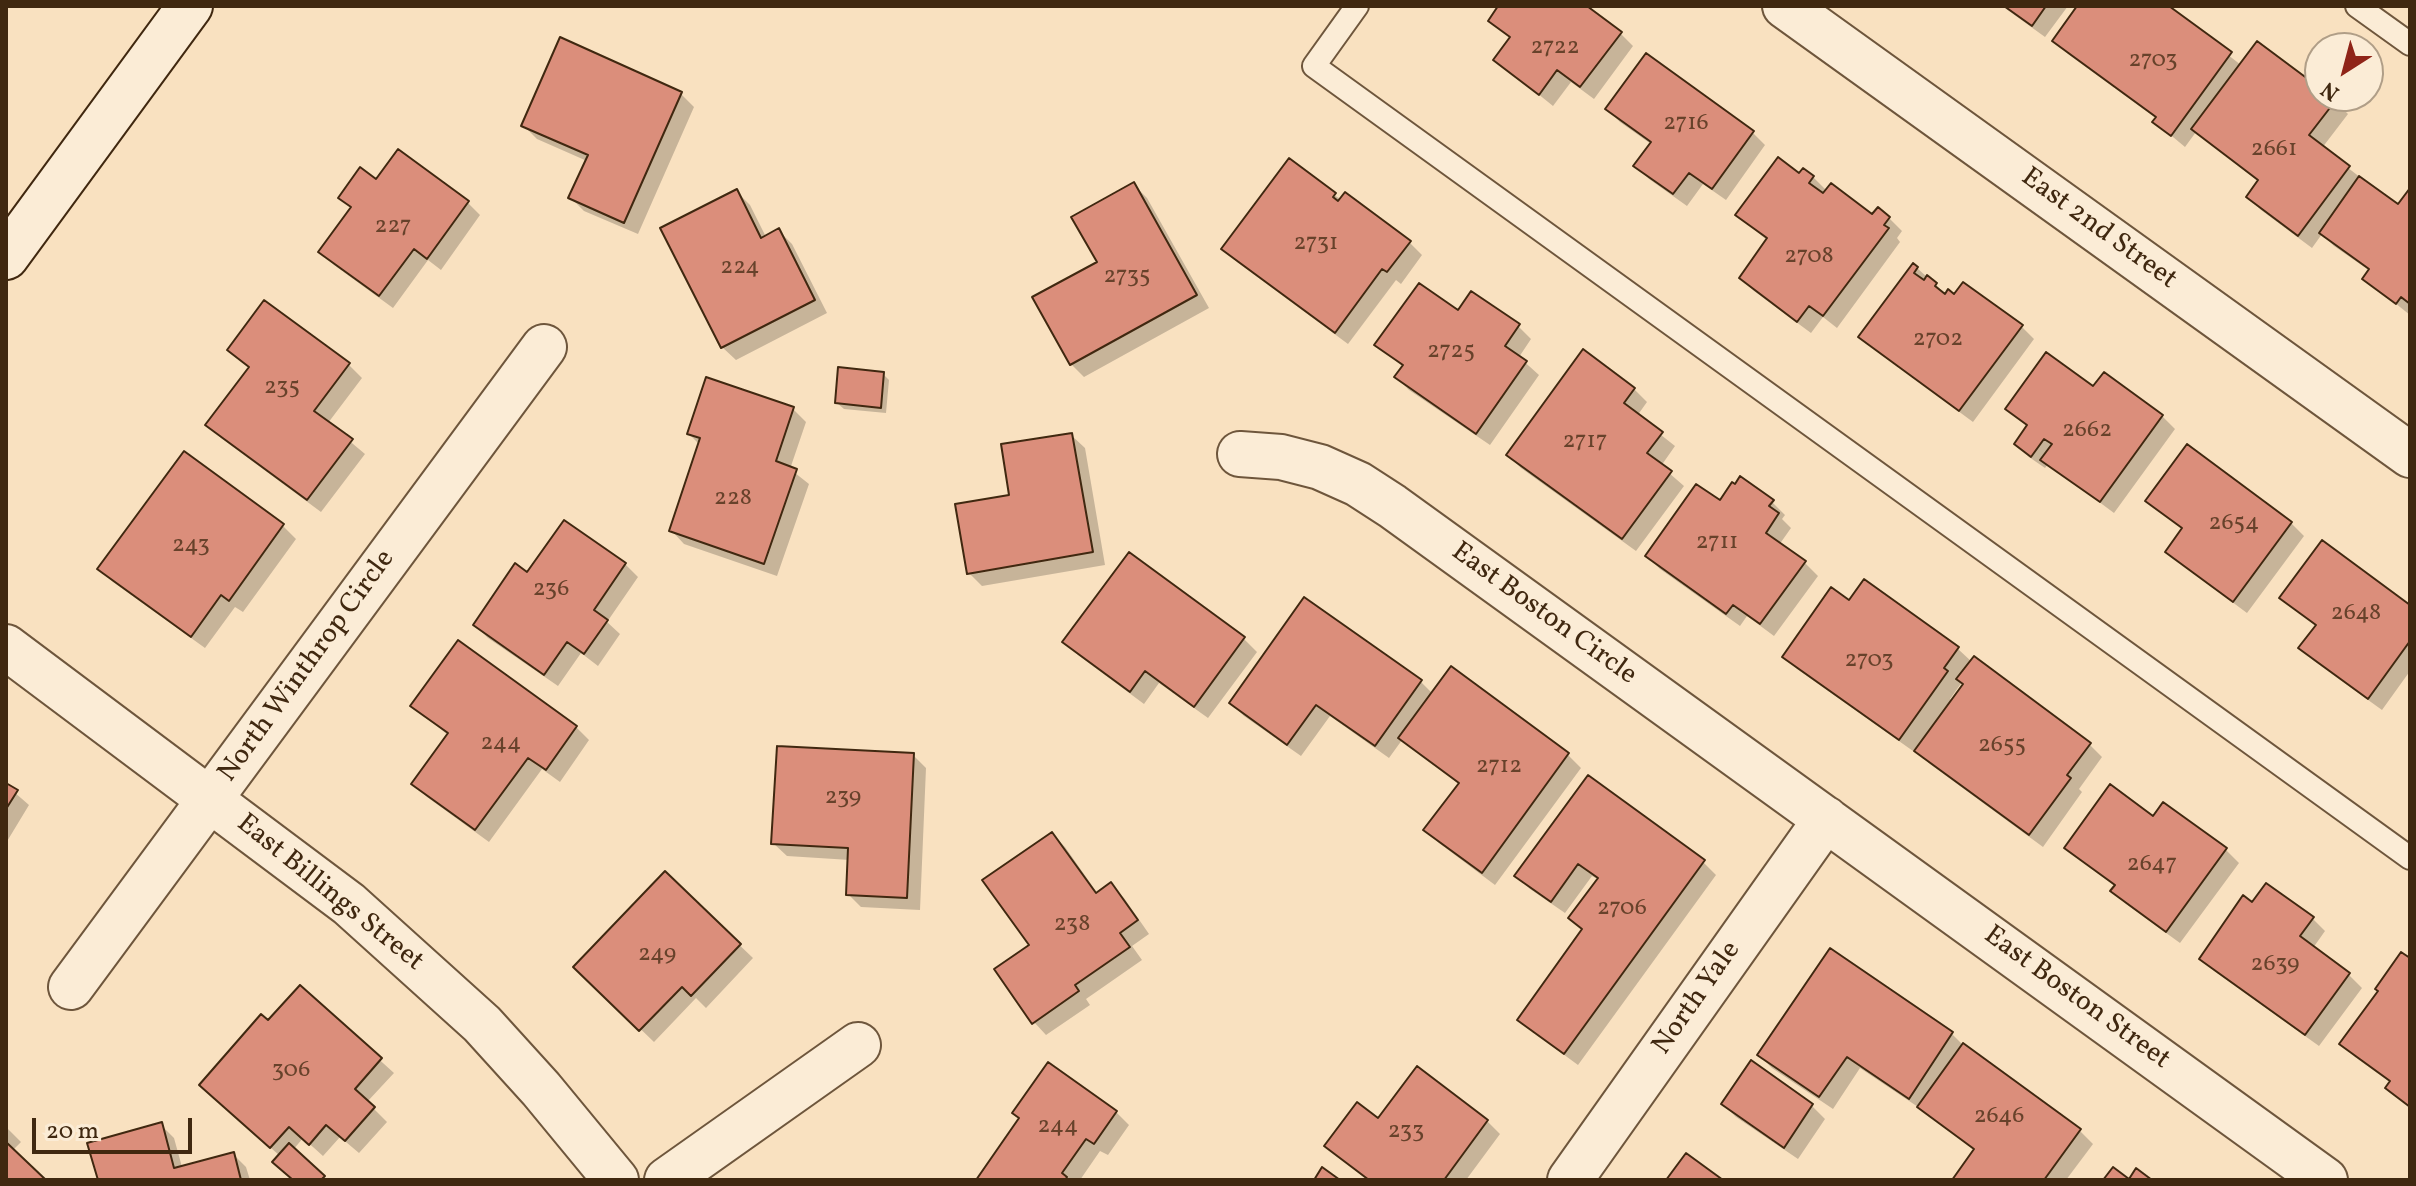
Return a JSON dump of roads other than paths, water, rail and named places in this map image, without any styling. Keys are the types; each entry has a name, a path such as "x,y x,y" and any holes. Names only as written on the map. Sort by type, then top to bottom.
{"street":[{"path":"6,257 190,6"},
{"name":"East 2nd Street","path":"1785,6 2410,455"},
{"name":"North Winthrop Circle","path":"71,987 544,347"},
{"name":"East Boston Circle","path":"1240,454 1281,457 1320,467 1358,484 1826,819"},
{"name":"East Billings Street","path":"6,647 349,904 461,1004 541,1089 616,1180"},
{"name":"North Yale","path":"1570,1180 1826,819"},
{"name":"East Boston Street","path":"1826,819 2325,1180"},
{"path":"667,1180 858,1045"}],"lane":[{"path":"1357,6 1314,66 2410,858"},
{"path":"2357,6 2410,44"}]}
